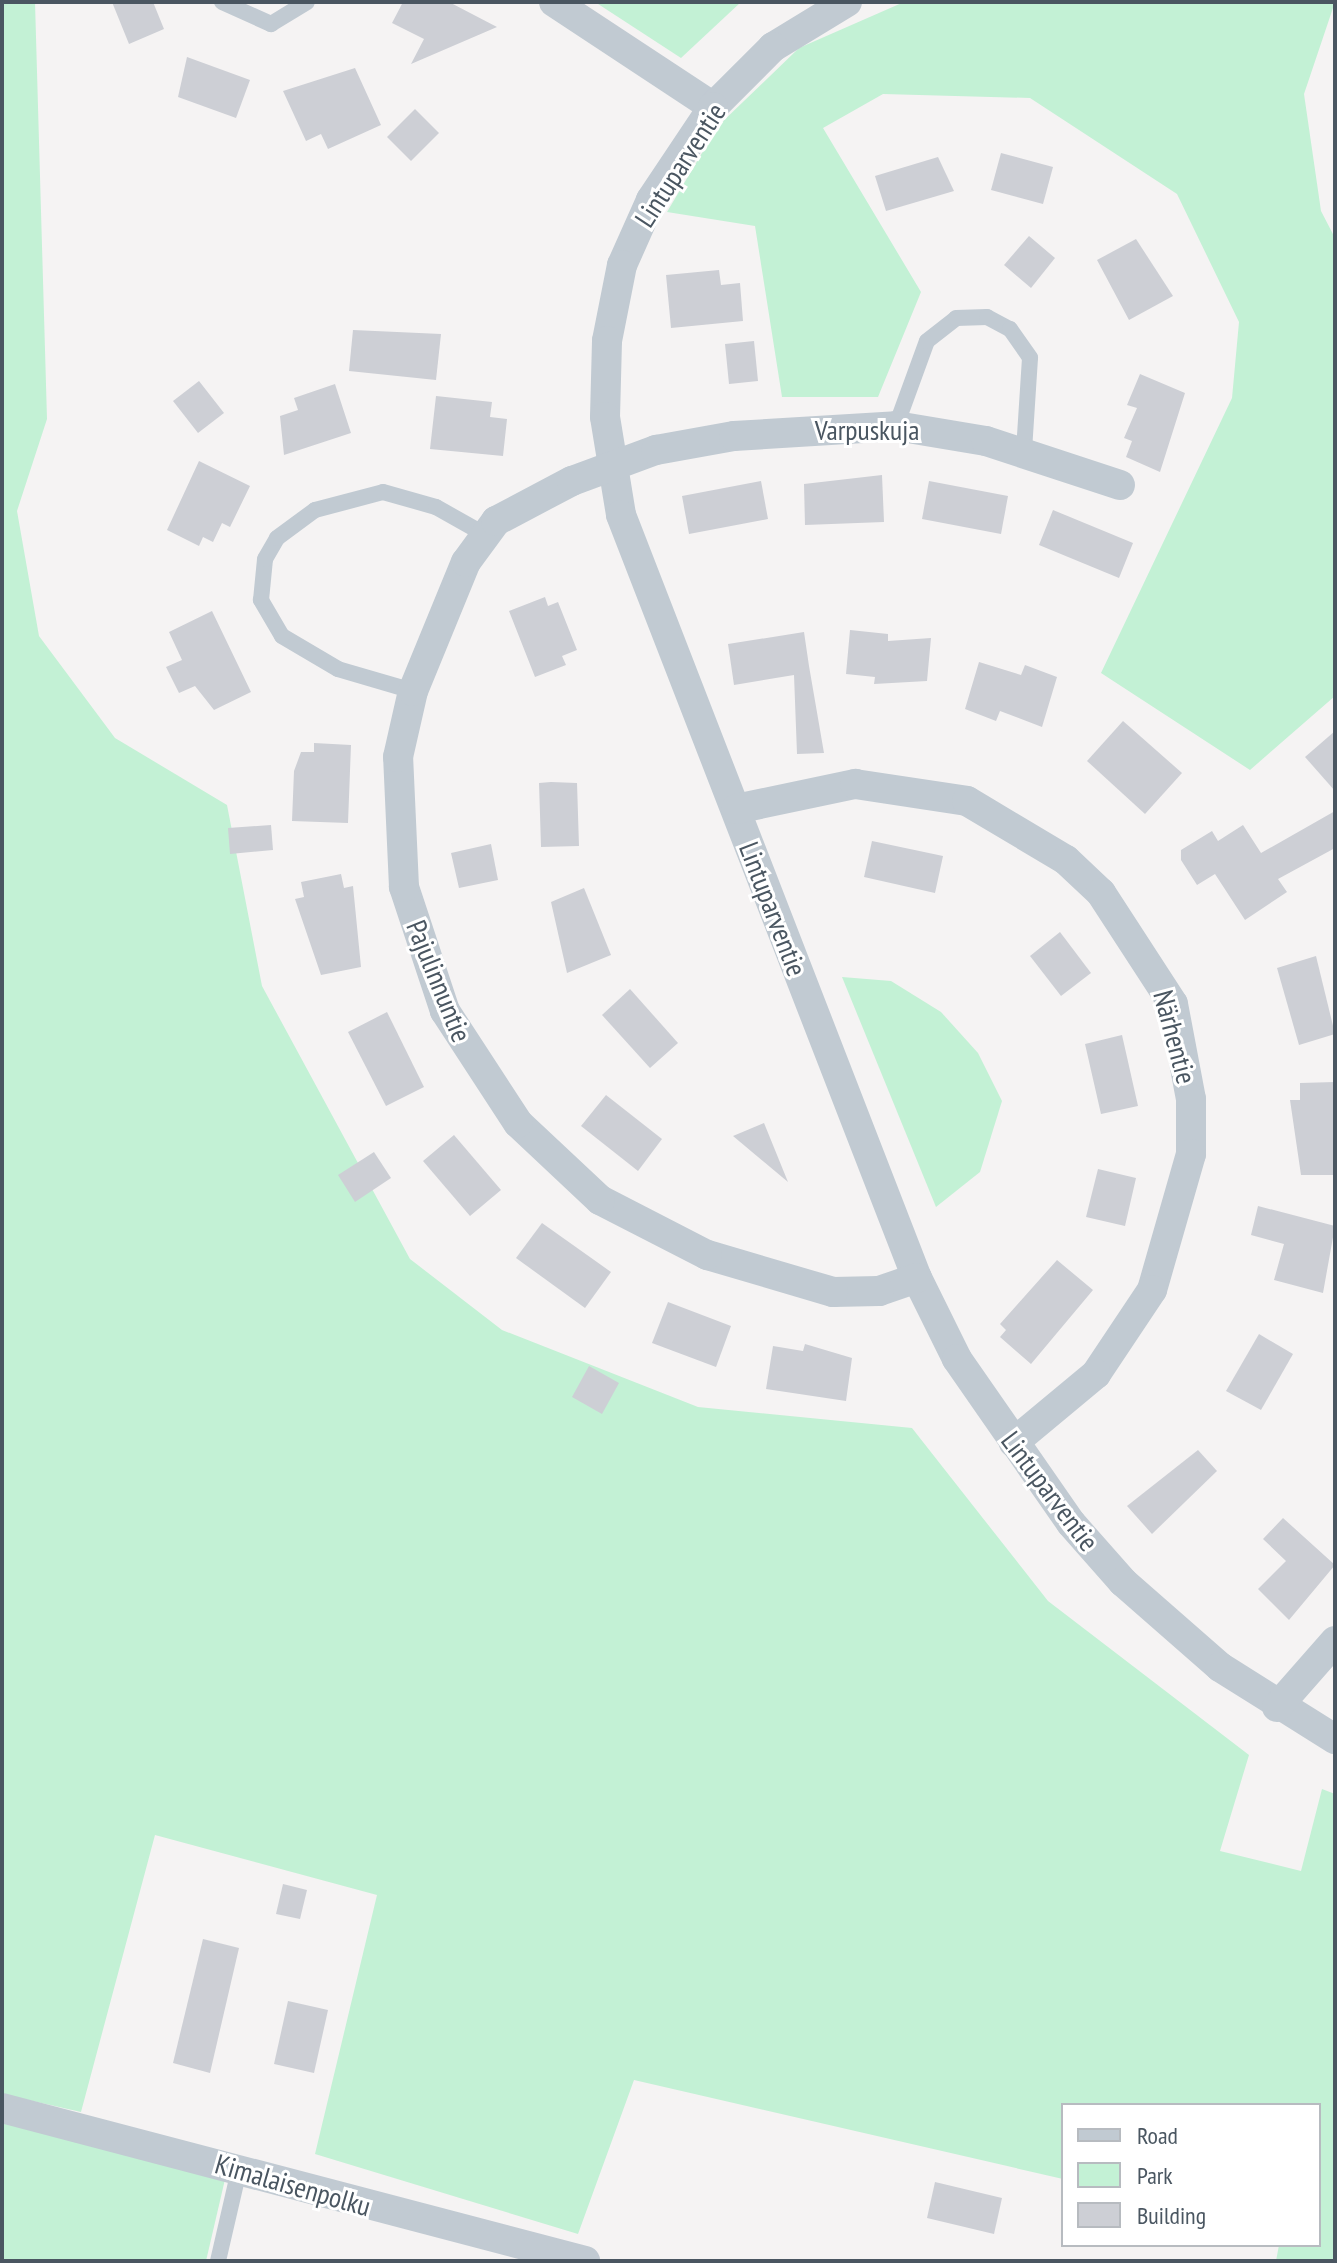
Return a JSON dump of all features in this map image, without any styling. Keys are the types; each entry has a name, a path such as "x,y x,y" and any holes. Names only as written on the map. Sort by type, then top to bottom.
{"street":[{"name":"Lintuparventie","path":"847,2 773,47 713,107 651,200 622,265 607,341 610,465 621,515 917,1278 957,1359 1014,1442 1123,1582 1166,1624 1277,1707 1335,1739"},
{"path":"566,5 713,107"},
{"name":"Varpuskuja","path":"610,465 734,436 896,426 1024,452 1120,485"},
{"name":"Pajulinnuntie","path":"610,465 512,509 484,534 449,598 413,691 398,757 404,887 445,1011 518,1123 600,1200 707,1255 833,1292 879,1291 917,1278"},
{"name":"Närhentie","path":"736,809 855,784 967,801 1066,860 1101,893 1173,1004 1191,1099 1191,1154 1152,1290 1096,1374 1014,1442"},
{"path":"1277,1707 1335,1641"},
{"name":"Kimalaisenpolku","path":"2,2108 585,2261"}],"lane":[{"path":"222,2 271,24 307,2"},
{"path":"896,426 927,341 956,318 987,317 1010,329 1030,358 1024,452"},
{"path":"413,691 338,669 282,636 261,600 265,559 277,538 315,510 370,493 415,499 484,534"},
{"path":"218,2261 239,2170"}],"green space":[{"path":"2,2 35,2 47,419 17,511 39,636 115,738 227,805 262,986 410,1259 502,1330 698,1407 912,1428 1048,1601 1249,1755 1220,1851 1301,1871 1322,1789 1335,1794 1335,2261 1276,2261 1279,2247 1321,2247 1321,2103 1061,2103 1061,2179 634,2080 578,2234 315,2154 377,1895 155,1835 81,2112 2,2094"},
{"path":"595,2 741,2 681,58"},
{"path":"904,2 1335,2 1304,94 1321,211 1335,238 1335,696 1250,770 1101,673 1232,398 1239,322 1177,194 1030,98 883,94 823,128 921,292 878,397 782,397 755,226 667,212 718,126 799,48"},
{"path":"842,977 891,981 941,1012 978,1053 1002,1101 980,1172 936,1207"},
{"path":"2,2119 226,2175 206,2261 2,2261"}],"building":[{"path":"112,2 153,2 164,29 129,44"},
{"path":"403,2 449,2 497,27 411,64 424,39 392,23"},
{"path":"187,57 250,80 236,118 178,97"},
{"path":"355,68 381,125 328,149 321,134 306,141 283,91"},
{"path":"415,109 439,133 411,161 387,137"},
{"path":"1001,153 1053,167 1043,204 991,190"},
{"path":"938,157 954,191 886,211 875,176"},
{"path":"1029,236 1055,258 1031,288 1004,265"},
{"path":"1136,239 1173,296 1129,320 1097,260"},
{"path":"719,270 721,285 740,283 743,321 671,328 666,275"},
{"path":"353,330 441,334 436,380 349,371"},
{"path":"754,341 758,381 729,384 725,344"},
{"path":"1140,374 1185,393 1160,472 1126,457 1132,441 1124,438 1137,408 1127,405"},
{"path":"199,381 224,413 198,433 173,401"},
{"path":"335,384 351,433 284,455 280,416 298,410 294,398"},
{"path":"436,396 492,402 490,417 507,419 503,456 430,449"},
{"path":"199,461 250,486 230,527 222,523 213,542 203,537 199,546 167,530"},
{"path":"882,475 884,522 805,525 804,484"},
{"path":"761,481 768,519 689,534 682,496"},
{"path":"929,481 1008,496 1001,534 922,519"},
{"path":"1053,510 1133,543 1119,578 1039,545"},
{"path":"545,597 548,606 558,602 577,650 562,656 566,665 535,677 509,611"},
{"path":"212,611 251,692 214,710 195,686 179,693 166,667 182,660 169,632"},
{"path":"850,630 888,634 888,641 931,638 927,681 874,684 875,677 846,674"},
{"path":"804,632 824,753 797,754 794,675 734,685 728,644"},
{"path":"979,662 1021,675 1025,665 1057,677 1042,727 1000,711 996,721 965,709"},
{"path":"1123,721 1182,773 1145,814 1087,761"},
{"path":"1335,731 1335,791 1305,757"},
{"path":"314,743 351,745 348,823 292,821 294,771 301,752 314,752"},
{"path":"539,783 577,783 579,846 541,847"},
{"path":"1335,811 1335,848 1278,879 1287,892 1245,920 1215,874 1197,885 1181,860 1181,850 1212,831 1218,841 1243,825 1261,853"},
{"path":"271,825 273,850 230,854 228,828"},
{"path":"872,841 943,856 935,893 864,877"},
{"path":"491,844 498,880 459,888 451,853"},
{"path":"341,874 344,888 353,886 361,967 321,975 295,899 304,897 301,882"},
{"path":"584,888 611,955 567,973 551,902"},
{"path":"1060,932 1091,973 1061,996 1030,956"},
{"path":"1316,956 1335,1034 1299,1045 1277,968"},
{"path":"630,989 678,1043 650,1068 602,1015"},
{"path":"387,1012 424,1087 386,1106 348,1032"},
{"path":"1122,1035 1138,1106 1101,1114 1085,1044"},
{"path":"1335,1082 1335,1175 1301,1175 1290,1100 1300,1100 1300,1083"},
{"path":"606,1095 662,1139 638,1171 581,1126"},
{"path":"764,1123 788,1182 733,1136"},
{"path":"454,1135 501,1190 470,1216 423,1161"},
{"path":"374,1152 391,1178 355,1202 338,1175"},
{"path":"1098,1169 1136,1178 1125,1226 1086,1217"},
{"path":"1258,1206 1335,1226 1323,1293 1274,1280 1284,1244 1251,1235"},
{"path":"542,1223 611,1272 585,1308 516,1258"},
{"path":"1057,1260 1093,1290 1031,1364 1000,1337 1006,1330 1000,1324"},
{"path":"668,1302 731,1326 716,1367 652,1343"},
{"path":"1259,1334 1293,1354 1261,1410 1226,1391"},
{"path":"805,1344 852,1358 846,1401 766,1389 773,1346 803,1351"},
{"path":"589,1366 619,1383 602,1414 572,1397"},
{"path":"1198,1450 1217,1471 1152,1534 1127,1506"},
{"path":"1283,1518 1335,1565 1289,1620 1258,1589 1286,1561 1263,1539"},
{"path":"283,1884 307,1890 300,1919 276,1914"},
{"path":"203,1939 239,1948 210,2073 173,2063"},
{"path":"288,2001 328,2010 314,2073 274,2064"},
{"path":"935,2182 1002,2198 994,2234 927,2218"}]}
